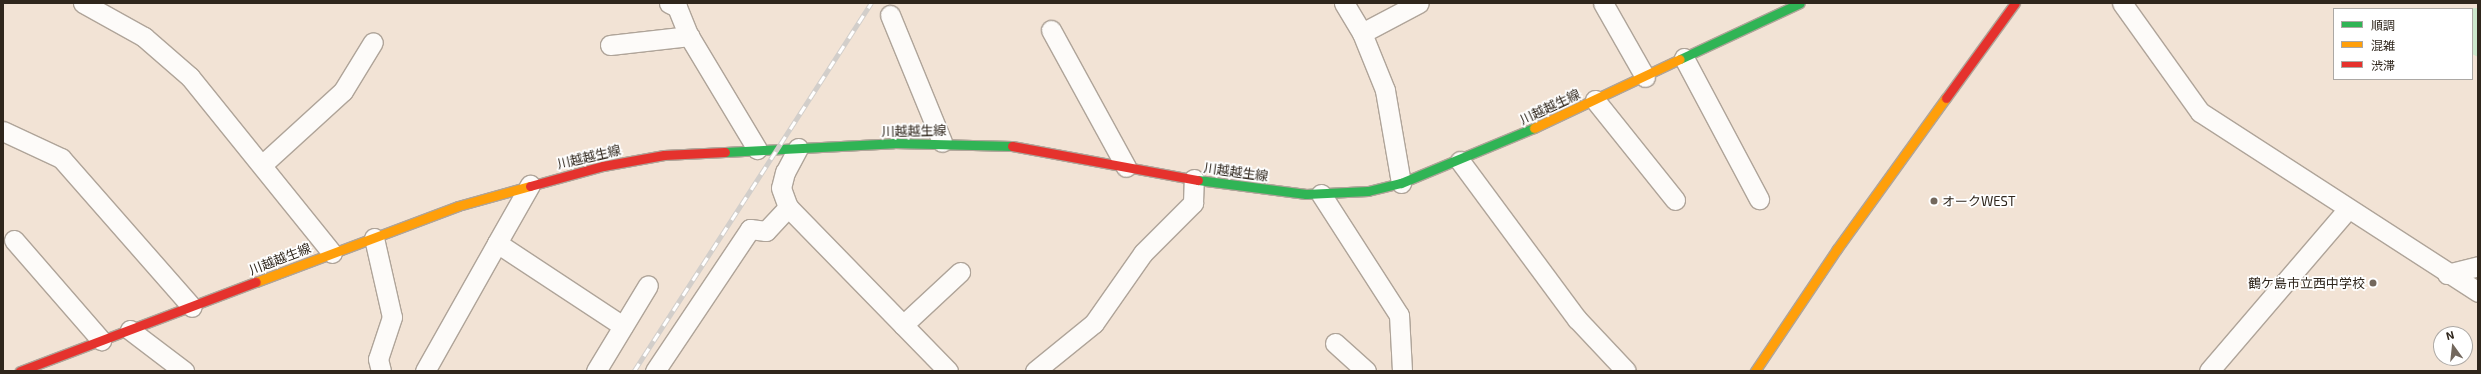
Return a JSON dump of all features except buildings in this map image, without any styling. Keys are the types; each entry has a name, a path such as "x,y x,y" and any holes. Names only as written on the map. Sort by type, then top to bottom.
{"main road":[{"path":"1755,371 1837,250 2015,3"},
{"name":"川越越生線","path":"20,371 458,206 603,166 664,155 942,142 1009,145 1234,186 1322,194 1368,191 1401,183 1460,161 1645,77 1788,6"}],"street":[{"path":"83,3 144,37 190,77 263,164 332,253"},
{"path":"669,3 677,7 689,36 757,150"},
{"path":"1344,3 1362,33 1385,90 1401,183"},
{"path":"1362,33 1419,3"},
{"path":"1603,3 1645,77"},
{"path":"2122,3 2200,112 2347,210 2478,292"},
{"path":"890,15 942,142"},
{"path":"1051,30 1126,167"},
{"path":"610,45 689,36"},
{"path":"263,164 343,91 373,42"},
{"path":"1684,58 1759,199"},
{"path":"1595,100 1675,200"},
{"path":"3,130 60,158 192,307"},
{"path":"798,148 785,172 781,188 788,207 948,371"},
{"path":"1460,161 1577,320 1626,371"},
{"path":"1035,371 1094,323 1143,253 1192,203 1194,179"},
{"path":"425,371 530,185"},
{"path":"1322,194 1399,315 1402,371"},
{"path":"655,371 750,229 766,231 788,207"},
{"path":"2209,371 2347,210"},
{"path":"374,238 392,318 378,359 381,371"},
{"path":"14,240 101,340"},
{"path":"497,243 623,326"},
{"path":"2447,274 2478,266"},
{"path":"903,325 960,272"},
{"path":"596,371 648,285"},
{"path":"130,330 184,371"},
{"path":"1335,343 1366,371"}],"green space":[{"path":"2473,8 2478,8 2478,57 2473,54"}],"railway":[{"path":"634,371 871,3"}],"traffic: fast":[{"path":"1680,59 1800,3"},
{"path":"1198,180 1306,194 1368,191 1401,183 1534,128"},
{"path":"725,152 894,143 1012,146"}],"traffic: slow":[{"path":"1534,128 1680,59"},
{"path":"1755,371 1837,249 1946,98"},
{"path":"256,282 458,206 530,186"}],"traffic: jam":[{"path":"1946,98 2015,3"},
{"path":"1012,146 1198,180"},
{"path":"530,186 603,166 664,155 725,152"},
{"path":"20,371 256,282"}],"place":[{"name":"オークWEST","path":"1934,201"},
{"name":"鶴ケ島市立西中学校","path":"2373,283"}]}
